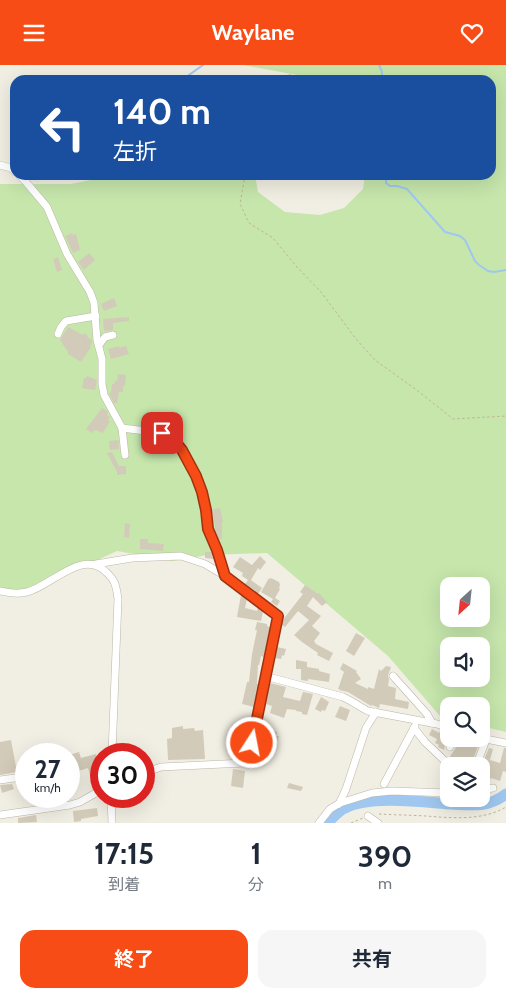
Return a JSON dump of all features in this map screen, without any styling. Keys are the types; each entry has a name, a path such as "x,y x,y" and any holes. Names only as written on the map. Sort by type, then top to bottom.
{"street":[{"path":"24,180 47,207 69,258 90,292 94,303 98,345 102,359 104,395 122,428 125,455"},
{"path":"58,334 66,321 96,316"},
{"path":"98,345 107,336 113,335"},
{"path":"122,428 169,434 182,450 202,492 208,529 225,576"},
{"path":"0,591 5,593 28,592 80,564 96,564 132,557 181,556 205,564 225,576 278,616 249,760 244,763 161,767 155,769"},
{"path":"96,564 104,569 115,582 118,599 112,743"},
{"path":"265,676 343,697 364,709 415,724 432,723 440,725"},
{"path":"393,677 427,714 432,723"},
{"path":"338,804 346,789 366,728 376,712"},
{"path":"415,724 425,742 441,757"},
{"path":"384,784 415,724"},
{"path":"490,740 506,743"},
{"path":"0,780 15,778"},
{"path":"319,823 330,809 338,804 359,797 392,791 440,793"},
{"path":"0,814 70,805 90,796"},
{"path":"111,808 112,823"},
{"path":"368,816 378,823"}],"path":[{"path":"243,180 240,204 249,223 273,238 321,292 356,339 375,360 453,419 506,416"},
{"path":"350,823 378,814 457,818 478,816 497,812 506,807"}],"green space":[{"path":"243,65 506,65 506,732 490,728 490,697 440,697 440,716 388,656 267,553 207,555 173,561 117,551 38,587 0,593 0,184 71,184 91,180 256,180 258,192 285,212 320,215 344,208 363,189 364,180 496,180 496,75 297,75"}],"building":[{"path":"72,233 73,235 76,234 80,250 73,253 65,236"},
{"path":"89,253 95,260 84,270 78,262"},
{"path":"58,257 62,270 57,272 53,259"},
{"path":"114,298 117,306 104,311 101,304"},
{"path":"129,317 129,321 113,323 113,330 104,331 103,319"},
{"path":"68,327 83,335 84,333 92,340 91,347 81,362 68,354 60,340"},
{"path":"119,346 119,348 126,346 129,354 111,359 108,349"},
{"path":"118,374 126,375 125,386 123,386 123,392 119,392 117,403 114,403 109,394 112,384 117,381"},
{"path":"87,376 97,380 95,390 82,388 84,378"},
{"path":"102,408 107,411 107,415 110,417 108,420 110,421 103,433 95,430 92,433 86,429"},
{"path":"160,420 168,422 167,428 158,427"},
{"path":"118,440 119,449 110,450 109,441"},
{"path":"112,452 119,466 126,466 126,474 117,475 107,453"},
{"path":"220,508 223,522 222,539 218,539 215,533 215,522 213,523 211,510"},
{"path":"125,523 130,524 129,538 124,537"},
{"path":"140,539 148,539 148,543 164,544 163,551 140,549"},
{"path":"205,552 212,552 213,559 205,558"},
{"path":"260,556 266,562 260,570 258,568 251,580 262,588 258,594 245,584 248,580 242,576 243,573 233,567 240,557 252,565"},
{"path":"269,578 279,582 280,585 275,598 280,601 277,606 271,602 273,599 261,592"},
{"path":"305,585 319,593 327,602 322,606 313,597 307,606 321,616 312,626 320,633 314,641 333,653 329,661 317,655 318,653 294,635 309,620 298,611 285,627 282,625 282,621 303,594 300,592"},
{"path":"241,595 247,599 245,608 257,611 258,607 263,611 261,621 237,617"},
{"path":"257,622 267,624 270,627 264,657 261,656 258,665 257,684 259,684 254,707 242,704 247,682 249,682"},
{"path":"356,633 365,638 354,656 346,651"},
{"path":"277,647 286,649 281,659 275,658"},
{"path":"296,660 307,662 307,667 319,669 319,671 330,674 329,682 301,680 301,669 296,669"},
{"path":"343,663 357,671 361,679 355,683 368,689 368,687 374,689 379,669 381,671 386,666 391,667 388,675 388,686 396,688 395,699 409,702 408,709 380,704 379,708 371,706 348,692 339,690 344,672 340,669"},
{"path":"270,683 286,687 283,697 300,701 303,692 313,694 307,715 296,710 287,709 284,718 270,713 272,706 266,704"},
{"path":"321,697 329,702 325,711 322,710 321,712 315,709"},
{"path":"340,706 350,710 346,721 335,717"},
{"path":"264,725 272,727 271,730 277,732 276,736 279,736 277,741 261,736"},
{"path":"183,726 183,729 194,728 195,731 203,730 205,759 168,760 167,739 172,738 172,728"},
{"path":"432,729 439,733 440,731 440,747 445,747 444,750 438,747 439,745 435,743 437,739 429,735"},
{"path":"11,740 15,772 0,775 0,742"},
{"path":"456,747 478,747 474,757 450,757"},
{"path":"489,748 493,749 490,760 490,757 485,757"},
{"path":"504,748 506,748 506,772 503,771 500,781 491,778 490,780 490,760 500,763"},
{"path":"80,755 81,758 90,756 90,775 88,768 80,771"},
{"path":"233,769 245,771 243,788 231,786"},
{"path":"289,783 303,787 301,791 287,788"},
{"path":"12,784 14,789 2,793 0,785"},
{"path":"97,808 98,816 74,822 73,811"},
{"path":"36,815 37,822 18,823 18,818"}],"waterway":[{"path":"189,75 203,65"},
{"path":"379,65 382,75"},
{"path":"386,180 386,183 390,186 407,189 445,232 460,236 465,240 475,261 479,265 488,271 506,270"},
{"path":"327,823 342,809 368,802 397,800 480,805 493,802 506,794"}],"route":[{"path":"162,433 169,434 182,450 196,476 202,492 208,529 225,576 278,616 252,743"}]}
